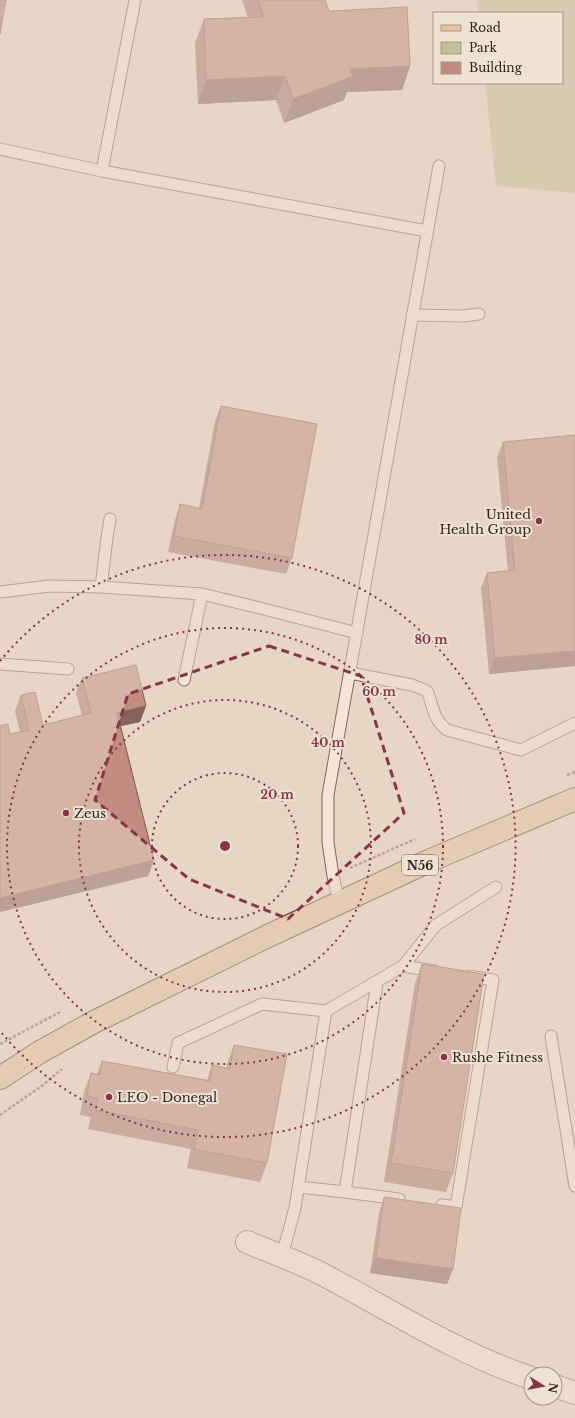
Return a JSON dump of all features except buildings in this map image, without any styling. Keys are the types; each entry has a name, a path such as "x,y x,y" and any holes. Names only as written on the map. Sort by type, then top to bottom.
{"main road":[{"name":"N56","path":"0,1078 40,1052 94,1022 268,936 431,860 575,799"}],"street":[{"path":"247,1242 319,1272 417,1326 506,1370 523,1375"},
{"path":"563,1389 575,1393"}],"lane":[{"path":"102,170 135,0"},
{"path":"0,149 427,232"},
{"path":"339,902 332,876 328,842 328,795 439,166"},
{"path":"412,315 462,316 479,314"},
{"path":"101,587 110,520"},
{"path":"0,592 48,586 101,587 202,594 357,633"},
{"path":"184,680 202,594"},
{"path":"0,664 68,669"},
{"path":"350,673 412,685 427,691 433,714 440,724 447,730 521,750 575,723"},
{"path":"173,1067 178,1043 262,1004 326,1011 403,966 436,925 496,887"},
{"path":"403,966 493,980 456,1207 434,1204"},
{"path":"345,1192 377,982"},
{"path":"282,1256 295,1208 326,1011"},
{"path":"551,1036 575,1186"},
{"path":"298,1187 412,1201"}],"path":[{"path":"0,1114 43,1085 62,1068"}],"highlighted area":[{"path":"269,646 361,676 404,813 288,919 189,879 95,800 128,694"}],"green space":[{"path":"477,0 575,0 575,193 496,186 485,84 563,84 563,12 478,12"}],"place":[{"name":"United Health Group","path":"539,521"},
{"name":"Zeus","path":"66,813"},
{"name":"Rushe Fitness","path":"444,1057"},
{"name":"LEO - Donegal","path":"109,1097"}]}
